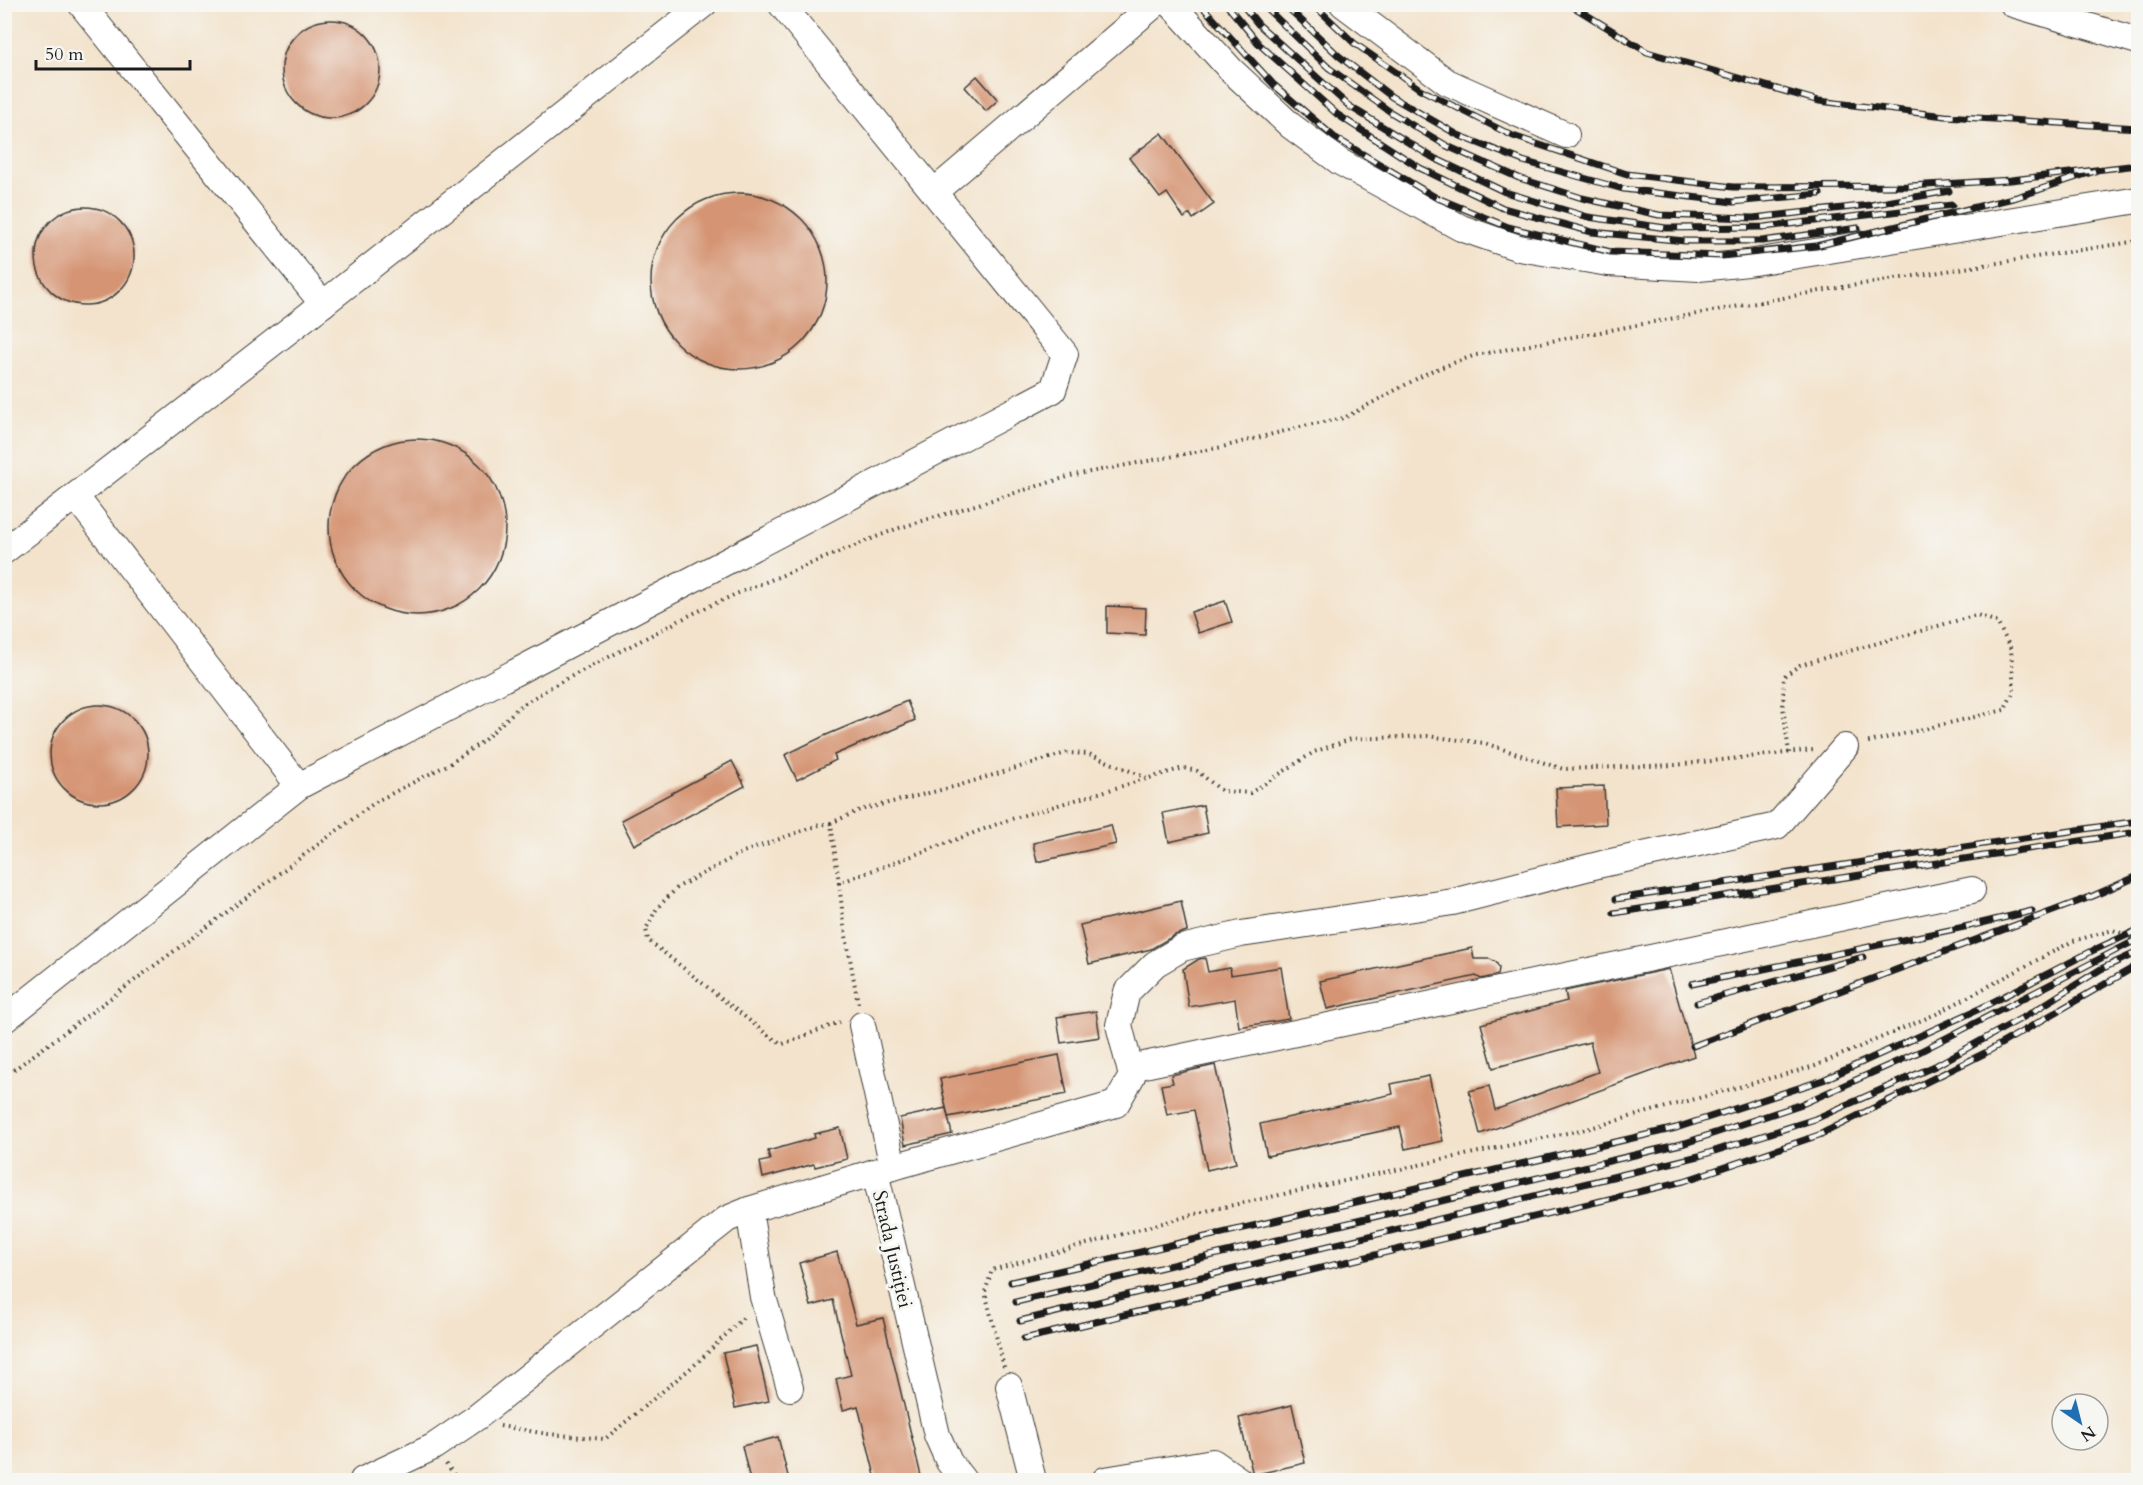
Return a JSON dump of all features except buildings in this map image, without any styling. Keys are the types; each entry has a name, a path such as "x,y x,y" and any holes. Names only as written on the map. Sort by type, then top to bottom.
{"street":[{"path":"81,4 323,304"},
{"path":"4,551 704,4"},
{"path":"4,1020 299,786 1053,390 1065,354 781,4"},
{"path":"934,192 1155,4"},
{"path":"1171,4 1231,70 1291,126 1340,162 1461,228 1519,248 1608,263 1699,268 1748,263 2139,200"},
{"path":"1343,4 1447,82 1566,135"},
{"path":"2013,4 2139,41"},
{"path":"76,497 299,786"},
{"path":"363,1480 433,1447 477,1417 727,1219 749,1210 884,1169 1116,1104 1132,1076 1119,1025 1127,992 1155,964 1182,948 1241,934 1453,902 1602,864 1778,826 1845,747"},
{"path":"1130,1068 1972,890"},
{"name":"Strada Justiției","path":"861,1020 884,1169 937,1435 949,1462 963,1480"},
{"path":"749,1210 763,1298 790,1388"},
{"path":"1009,1386 1033,1480"},
{"path":"1105,1480 1213,1462 1239,1480"}],"path":[{"path":"4,1077 377,801 451,764 482,742 519,707 551,687 736,594 885,534 1074,475 1221,447 1344,418 1431,371 1476,356 1831,289 2139,241"},
{"path":"839,883 1011,819 1183,768 1197,771 1222,790 1250,793 1314,752 1351,739 1427,736 1484,743 1563,769 1675,765 1789,753 1845,747 2004,710 2014,691 2012,659 2011,649 1997,622 1977,615 1800,665 1784,676 1783,706 1789,753"},
{"path":"831,823 844,925 861,1020 783,1044 676,964 648,940 646,929 657,908 678,887 743,852 819,825 831,823 860,810 957,786 1066,753 1089,754 1148,778"},
{"path":"1009,1386 985,1292 992,1270 1210,1210 1590,1128 1815,1066 1936,1014 2073,941 2113,930 2127,935 2139,945"},
{"path":"477,1417 501,1426 548,1434 605,1439 698,1362 763,1298"}],"railway":[{"path":"1200,4 1274,85 1334,137 1435,197 1508,227 1611,252 1722,256 1816,246 2017,197 2095,171"},
{"path":"1226,4 1259,44 1338,115 1420,168 1503,208 1592,232 1685,241 1762,241 1858,228"},
{"path":"1242,4 1258,24 1349,106 1432,157 1505,192 1588,217 1666,228 1764,227 1952,205"},
{"path":"1262,4 1329,68 1392,113 1447,146 1519,178 1582,198 1659,215 1753,218 1870,205 1949,191"},
{"path":"1284,4 1339,56 1392,97 1458,135 1523,161 1623,189 1733,202 1820,194"},
{"path":"1313,4 1354,43 1420,89 1513,136 1627,174 1733,187 1909,186 2011,180 2138,165"},
{"path":"1569,4 1647,52 1819,101 1945,116 2138,128"},
{"path":"1616,899 2138,821"},
{"path":"1614,913 2138,832"},
{"path":"1693,1046 2093,896 2138,876"},
{"path":"1692,984 2032,911"},
{"path":"1011,1282 1676,1128 1823,1080 1979,1009 2138,930"},
{"path":"1016,1302 1685,1143 1802,1104 1921,1051 2138,939"},
{"path":"1020,1321 1699,1156 1815,1119 1935,1066 2031,1013 2101,969 2138,952"},
{"path":"1697,1003 1863,957"},
{"path":"1024,1339 1684,1181 1819,1135 1985,1053 2138,965"}]}
